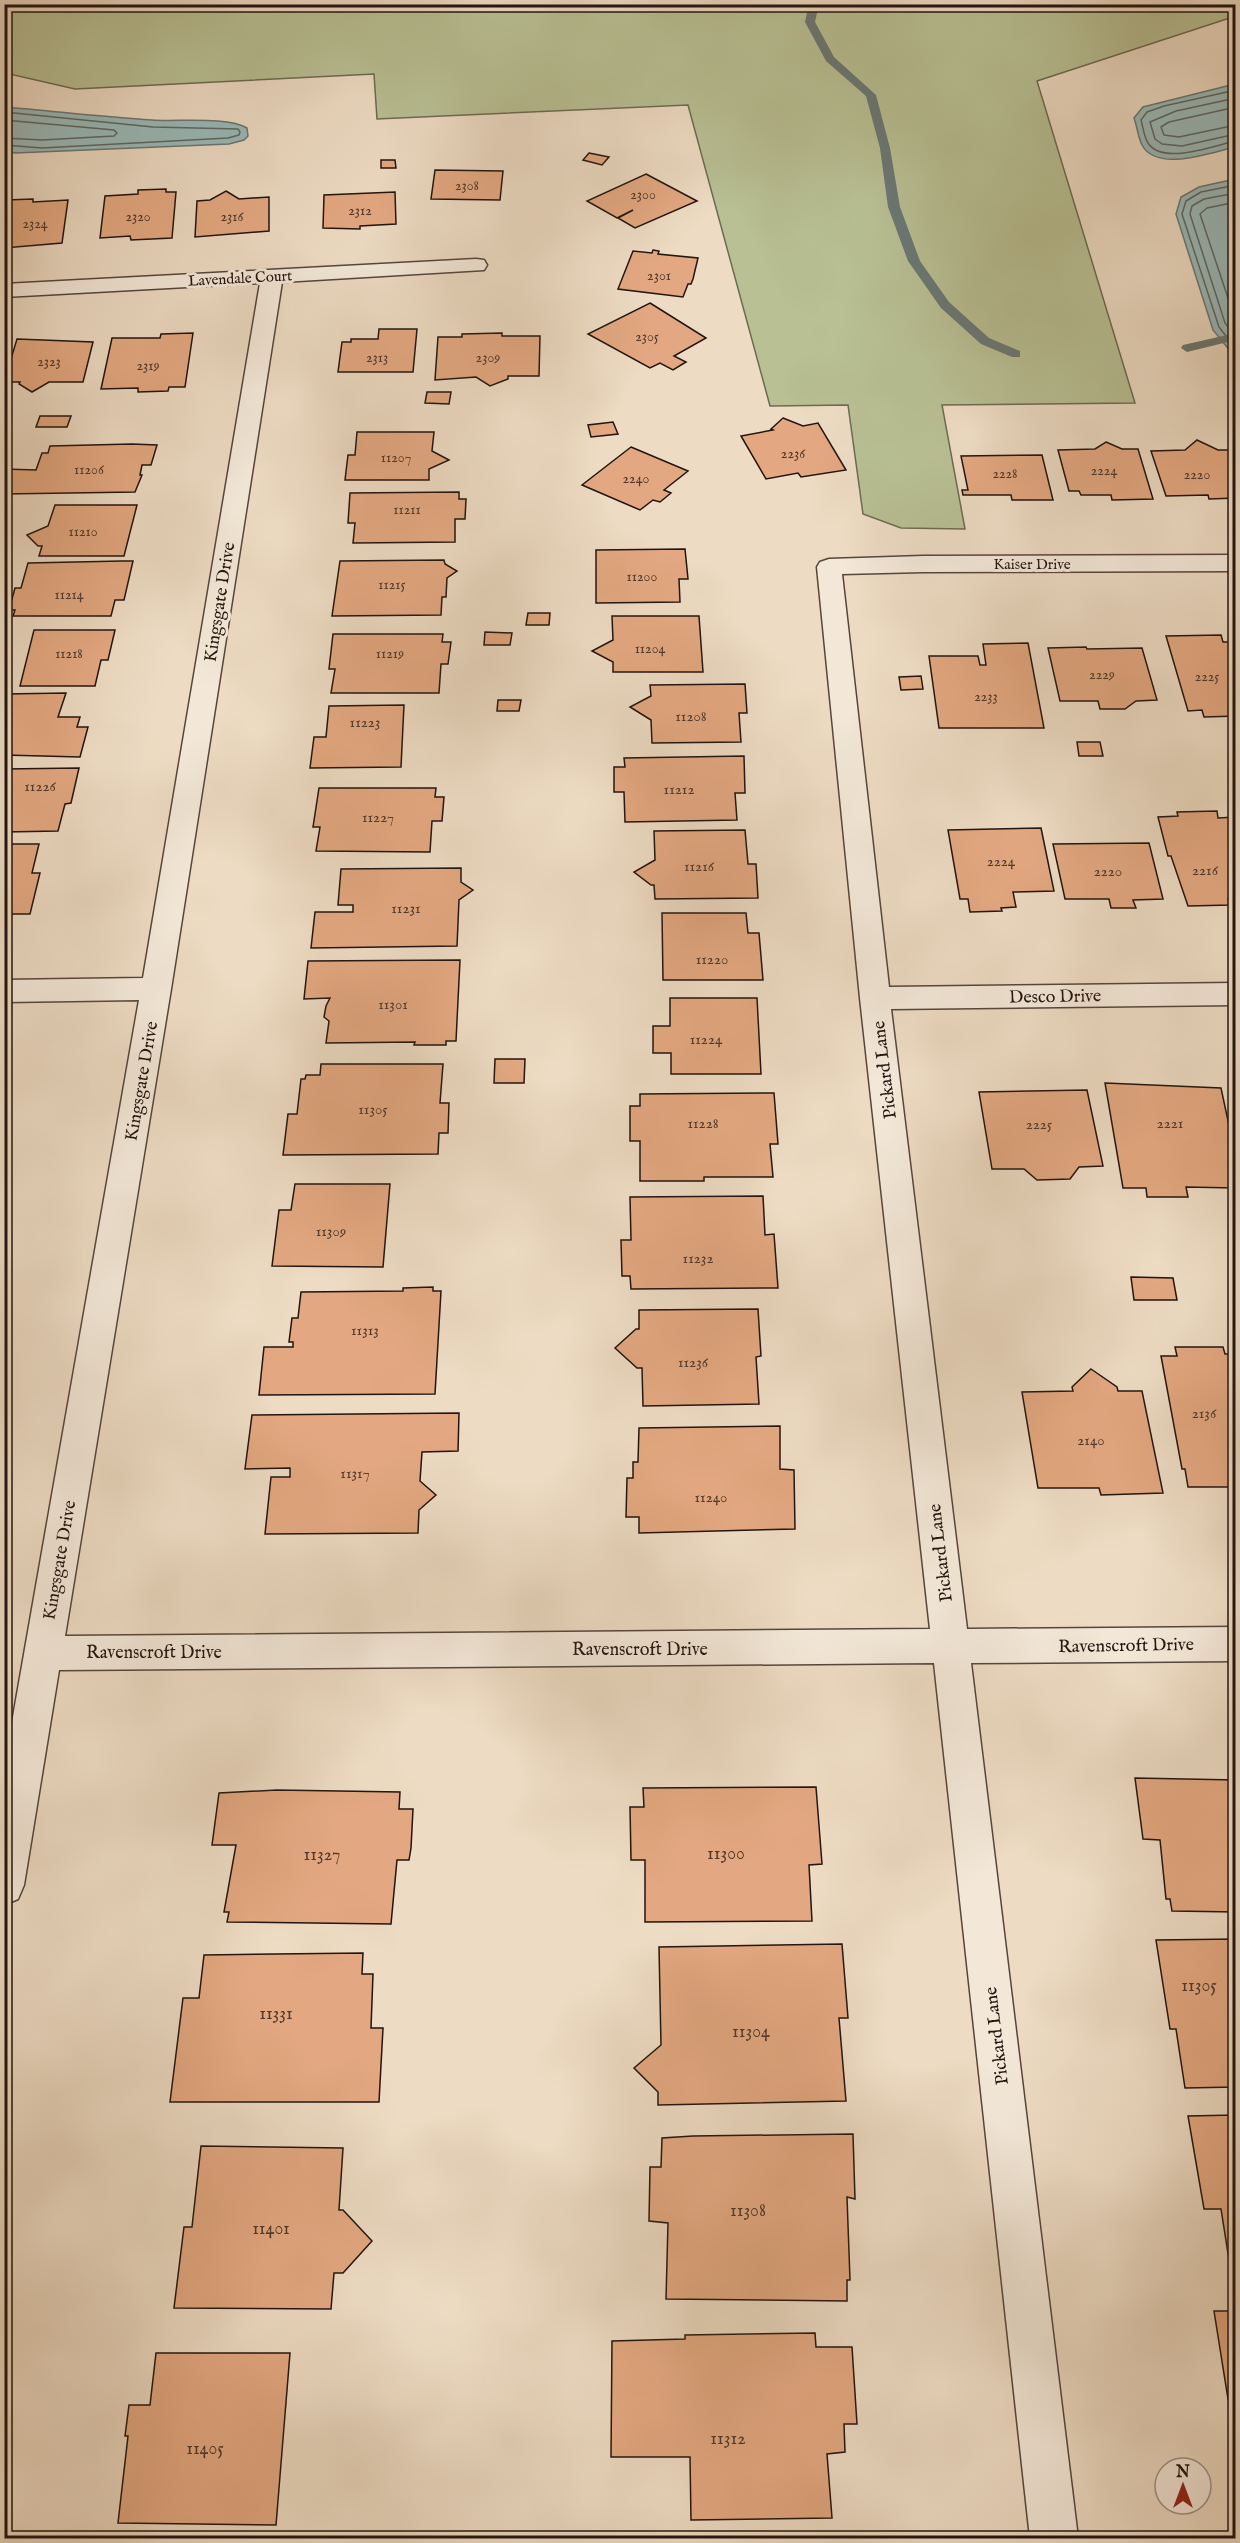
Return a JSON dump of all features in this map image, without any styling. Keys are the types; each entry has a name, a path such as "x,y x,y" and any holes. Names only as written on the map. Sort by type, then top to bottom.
{"street":[{"name":"Lavendale Court","path":"4,291 476,265"},
{"name":"Kingsgate Drive","path":"4,1885 156,989 272,277"},
{"name":"Kaiser Drive","path":"829,567 923,564 1236,563"},
{"name":"Pickard Lane","path":"829,567 875,998 1054,2538"},
{"path":"4,991 156,989"},
{"name":"Desco Drive","path":"875,998 1236,994"},
{"name":"Ravenscroft Drive","path":"44,1653 1236,1644"}],"green space":[{"path":"5,4 1235,4 1236,16 1037,81 1135,403 942,405 965,529 901,528 863,514 848,405 770,406 688,105 377,119 374,74 75,89 5,73"}],"water":[{"path":"1235,84 1235,147 1199,156 1172,159 1160,158 1149,153 1142,145 1134,118 1143,107"},
{"path":"4,107 152,120 228,122 247,128 248,136 244,140 229,144 15,153 5,151"},
{"path":"1236,179 1235,357 1213,330 1176,214 1181,197 1199,187"}],"building":[{"path":"589,153 609,157 602,165 583,160"},
{"path":"381,160 395,160 396,168 381,168"},
{"path":"435,170 503,171 500,200 431,199"},
{"path":"646,174 697,201 635,228 618,218 633,210 617,218 587,201"},
{"path":"166,189 166,192 176,192 172,238 131,240 130,236 100,238 105,196 138,194 138,190"},
{"path":"226,191 239,199 269,197 269,231 195,237 197,201 210,200"},
{"path":"395,192 396,224 360,226 360,229 323,228 324,195"},
{"path":"33,199 33,202 68,200 62,243 4,248 6,200"},
{"path":"653,250 659,251 658,254 698,258 693,279 691,284 688,284 683,297 618,289 633,251 652,253"},
{"path":"650,303 706,338 674,356 686,362 673,370 660,363 650,368 588,334"},
{"path":"379,329 417,329 413,372 338,372 342,342 351,342 351,339 378,339"},
{"path":"193,333 185,387 169,387 168,391 138,392 138,388 101,389 112,338 160,338 161,334"},
{"path":"502,333 502,336 540,336 539,376 508,376 508,379 490,386 476,377 435,380 438,337"},
{"path":"17,339 93,342 83,382 49,382 32,392 19,384 20,382 4,382"},
{"path":"427,392 451,392 449,404 425,403"},
{"path":"40,416 71,416 67,427 36,427"},
{"path":"783,418 803,426 818,423 846,470 801,477 798,473 766,479 741,436 773,430 771,429"},
{"path":"613,422 618,434 591,437 588,425"},
{"path":"357,432 434,432 432,451 449,460 429,469 429,480 345,480 348,455 355,455"},
{"path":"1197,440 1218,450 1234,450 1236,498 1209,499 1208,495 1166,496 1151,451 1185,450"},
{"path":"1106,442 1122,449 1138,449 1153,499 1112,500 1111,495 1081,495 1079,491 1069,491 1058,450 1095,449"},
{"path":"157,445 151,465 142,465 140,475 142,475 135,492 4,494 4,469 36,470 42,453 48,453 50,446"},
{"path":"631,447 688,471 664,490 671,493 660,502 653,500 640,510 582,485"},
{"path":"1042,455 1053,500 1012,500 1011,495 963,495 962,490 968,490 961,456"},
{"path":"459,492 459,499 466,499 465,519 455,519 455,542 353,543 355,523 348,523 350,493"},
{"path":"55,505 137,505 124,556 39,556 42,546 38,546 27,535 48,526"},
{"path":"685,549 688,579 679,579 680,602 596,603 596,550"},
{"path":"444,560 445,564 457,571 447,578 446,597 442,597 441,615 332,616 340,561"},
{"path":"133,561 124,600 115,600 111,616 13,616 15,610 9,610 15,588 21,588 28,563"},
{"path":"528,613 550,613 549,625 526,625"},
{"path":"612,616 699,616 703,672 613,672 613,662 592,651 613,640"},
{"path":"34,630 115,630 108,660 101,660 95,686 20,686"},
{"path":"485,632 512,633 510,645 484,645"},
{"path":"333,634 443,634 442,642 451,642 448,664 441,664 439,693 331,693 335,669 329,669"},
{"path":"1221,635 1223,642 1236,642 1236,716 1204,717 1202,710 1188,711 1166,636"},
{"path":"1028,643 1044,728 939,728 929,656 978,656 980,665 986,665 983,644"},
{"path":"1086,647 1087,649 1142,648 1157,700 1136,701 1125,709 1100,709 1098,701 1060,701 1048,648"},
{"path":"921,676 923,689 901,690 899,677"},
{"path":"745,684 747,713 739,713 741,742 652,743 651,720 630,707 651,696 650,685"},
{"path":"66,693 58,717 80,717 77,727 88,727 80,757 4,755 4,694"},
{"path":"498,700 521,700 519,711 497,711"},
{"path":"404,705 401,767 310,768 314,737 326,737 329,706"},
{"path":"1077,742 1100,742 1103,756 1079,756"},
{"path":"744,756 745,793 735,793 737,820 625,822 624,792 614,792 614,767 625,767 624,758"},
{"path":"79,768 71,803 65,804 58,831 4,832 4,769"},
{"path":"319,788 436,788 435,797 444,797 442,821 432,821 430,852 316,851 320,827 313,827"},
{"path":"1217,811 1218,818 1236,817 1236,899 1228,899 1230,905 1188,906 1171,856 1168,856 1158,817 1178,816 1177,812"},
{"path":"1041,828 1054,891 1013,892 1016,907 1001,908 1002,911 970,912 968,899 960,899 948,830"},
{"path":"745,830 748,864 756,864 758,898 655,899 654,885 634,872 655,860 654,831"},
{"path":"1149,843 1163,899 1133,900 1136,908 1111,908 1109,899 1065,899 1053,844"},
{"path":"4,844 39,844 32,873 40,873 30,914 4,914"},
{"path":"461,868 461,882 473,890 459,900 457,946 311,948 315,912 353,912 353,905 338,905 341,869"},
{"path":"662,913 746,913 748,933 759,933 763,980 663,980"},
{"path":"460,960 456,1041 446,1041 446,1045 414,1045 415,1042 326,1043 329,1021 324,1017 330,998 304,999 308,961"},
{"path":"670,998 757,998 761,1074 671,1074 671,1053 653,1053 653,1026 670,1026"},
{"path":"495,1059 525,1059 524,1083 494,1083"},
{"path":"321,1064 443,1064 440,1103 449,1103 448,1133 439,1133 438,1154 283,1155 288,1114 297,1114 301,1079 305,1079 306,1075 320,1075"},
{"path":"1105,1083 1221,1088 1236,1158 1236,1188 1186,1187 1188,1197 1147,1197 1146,1188 1123,1188"},
{"path":"1087,1090 1103,1166 1079,1167 1070,1179 1037,1180 1024,1169 992,1169 979,1092"},
{"path":"774,1093 778,1144 770,1144 773,1177 704,1177 704,1181 640,1181 640,1141 630,1141 630,1106 640,1106 640,1094"},
{"path":"295,1184 390,1184 383,1267 272,1266 279,1210 291,1210"},
{"path":"763,1196 765,1235 774,1234 778,1288 631,1289 630,1276 622,1276 621,1240 631,1240 630,1197"},
{"path":"1131,1277 1173,1278 1177,1300 1134,1300"},
{"path":"433,1287 433,1291 441,1291 435,1394 259,1395 264,1347 293,1347 293,1342 289,1342 292,1318 298,1318 301,1292 403,1291 403,1288"},
{"path":"758,1309 761,1356 756,1357 759,1404 643,1406 642,1368 637,1368 615,1348 636,1329 639,1329 639,1310"},
{"path":"1175,1347 1223,1347 1225,1354 1236,1354 1236,1487 1188,1487 1185,1469 1182,1469 1161,1356 1177,1356"},
{"path":"1091,1369 1117,1387 1118,1391 1142,1391 1163,1493 1101,1495 1099,1488 1038,1488 1022,1392 1073,1391 1072,1387"},
{"path":"459,1413 458,1451 422,1452 420,1481 436,1495 419,1510 418,1533 265,1534 271,1477 290,1477 290,1468 245,1469 252,1415"},
{"path":"780,1426 780,1469 794,1470 795,1529 639,1533 639,1517 626,1517 627,1478 633,1478 633,1462 638,1462 639,1428"},
{"path":"1135,1778 1236,1780 1236,1912 1172,1911 1170,1899 1166,1899 1160,1840 1143,1839"},
{"path":"816,1787 822,1864 809,1865 812,1921 645,1922 645,1860 631,1860 630,1807 644,1807 643,1788"},
{"path":"277,1790 400,1792 399,1809 413,1809 411,1848 409,1860 397,1860 391,1924 227,1922 229,1912 224,1912 236,1845 212,1845 219,1793"},
{"path":"1236,1939 1236,2087 1185,2088 1176,2029 1170,2029 1156,1940"},
{"path":"842,1944 848,2018 839,2018 846,2101 658,2105 658,2092 634,2068 661,2045 659,1947"},
{"path":"363,1953 362,1974 373,1974 371,2028 383,2028 379,2102 170,2102 183,1998 199,1998 204,1955"},
{"path":"1236,2115 1236,2279 1232,2279 1221,2209 1204,2209 1188,2116"},
{"path":"853,2134 855,2199 847,2197 850,2280 847,2280 847,2301 666,2299 668,2223 649,2221 650,2167 661,2167 662,2138"},
{"path":"201,2146 343,2148 339,2210 343,2210 372,2241 343,2273 334,2273 331,2309 174,2308 184,2227 192,2227"},
{"path":"1214,2311 1236,2311 1236,2399 1228,2399"},
{"path":"815,2333 816,2347 852,2347 857,2424 844,2424 845,2452 827,2454 832,2518 691,2520 690,2457 611,2457 612,2341 685,2339 685,2335"},
{"path":"156,2353 290,2353 276,2525 118,2523 128,2436 125,2436 129,2405 150,2405"}],"waterway":[{"path":"814,4 810,22 830,59 871,95 885,148 894,207 914,261 945,305 985,341 1016,354"},
{"path":"1187,348 1236,336"}]}
